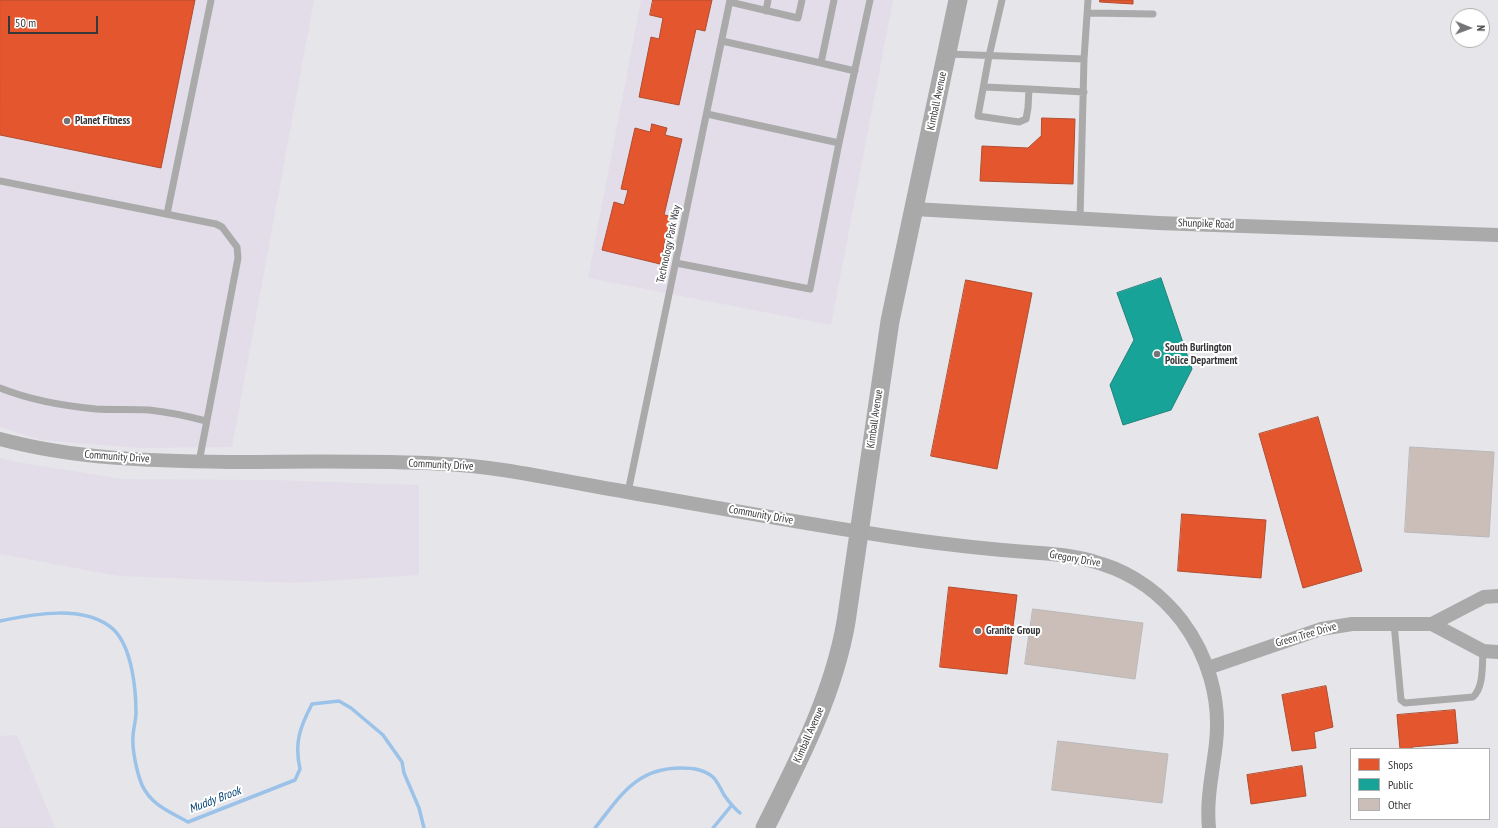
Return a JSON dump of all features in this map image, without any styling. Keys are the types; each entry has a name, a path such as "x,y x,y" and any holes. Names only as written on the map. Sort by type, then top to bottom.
{"main road":[{"name":"Kimball Avenue","path":"765,828 811,733 834,670 868,533 885,351 958,0"}],"street":[{"name":"Shunpike Road","path":"914,210 1080,219 1498,235"},
{"name":"Community Drive","path":"0,438 40,449 75,454 144,460 199,462 386,462 473,466 868,533"},
{"name":"Gregory Drive","path":"868,533 999,550 1086,559 1113,567 1137,580 1158,595 1182,622 1195,641 1208,668 1216,702 1216,742 1210,783 1208,815 1209,828"},
{"name":"Green Tree Drive","path":"1432,624 1484,597 1498,596"},
{"name":"Green Tree Drive","path":"1208,668 1321,629 1352,624 1432,624 1483,651 1498,652"}],"lane":[{"path":"168,214 211,0"},
{"path":"766,11 768,0"},
{"path":"730,1 798,18 802,0"},
{"path":"821,63 834,0"},
{"path":"676,263 810,289 839,142 870,0"},
{"path":"1002,0 989,56 978,116 1019,122 1026,119 1029,89"},
{"path":"1080,219 1084,59 1088,0"},
{"name":"Technology Park Way","path":"628,492 730,1"},
{"path":"1088,13 1153,14"},
{"path":"722,41 855,71"},
{"path":"947,54 1084,59"},
{"path":"984,87 1084,92"},
{"path":"707,114 839,142"},
{"path":"0,181 220,225 237,247 238,258 199,462"},
{"path":"0,388 40,400 79,407 114,410 148,410 206,421"},
{"path":"1394,623 1401,700 1405,703 1473,697 1479,686 1483,651"}],"shaded area":[{"path":"0,0 314,0 232,447 140,448 41,440 0,427"},
{"path":"641,0 893,0 831,325 588,278"},
{"path":"0,458 122,479 274,480 419,485 419,575 293,583 118,576 0,554"},
{"path":"17,735 55,828 0,828 0,736"}],"building: Shops":[{"path":"0,0 195,0 161,168 0,135"},
{"path":"653,0 712,0 705,31 696,29 679,105 639,97 651,37 659,39 663,18 650,15"},
{"path":"1100,0 1133,0 1133,4 1100,2"},
{"path":"1042,118 1075,119 1073,184 980,181 982,146 1028,148 1041,136"},
{"path":"652,124 667,128 665,135 682,139 664,215 671,216 660,264 602,250 614,202 624,205 628,190 621,189 635,128 650,132"},
{"path":"966,280 1032,293 997,469 931,456"},
{"path":"1318,417 1362,571 1303,588 1259,434"},
{"path":"1182,514 1266,520 1261,578 1178,571"},
{"name":"Granite Group","path":"949,587 1017,595 1007,674 940,667"},
{"path":"1326,686 1333,727 1314,732 1316,748 1292,751 1282,695"},
{"path":"1455,710 1458,743 1400,748 1397,715"},
{"path":"1302,766 1306,796 1251,804 1247,775"}],"building: Public":[{"name":"South Burlington Police Department","path":"1161,278 1192,369 1171,410 1123,425 1110,385 1134,340 1117,293"}],"building: Other":[{"path":"1410,447 1494,452 1489,537 1405,532"},
{"path":"1033,609 1143,623 1135,679 1025,664"},
{"path":"1058,741 1168,754 1162,803 1052,790"}],"waterway":[{"name":"Muddy Brook","path":"0,621 43,614 74,614 89,617 102,622 114,630 125,647 132,669 136,713 133,748 142,785 150,798 156,803 188,822 295,780 300,769 298,760 299,735 312,704 339,701 351,708 383,735 402,762 404,773 419,808 424,828"},
{"name":"Muddy Brook","path":"595,828 630,786 652,773 665,769 693,769 709,774 716,781 724,795 740,813"},
{"path":"713,828 731,806"}],"place":[{"name":"Planet Fitness","path":"67,121"},
{"name":"South Burlington Police Department","path":"1157,354"},
{"name":"Granite Group","path":"978,631"}]}
